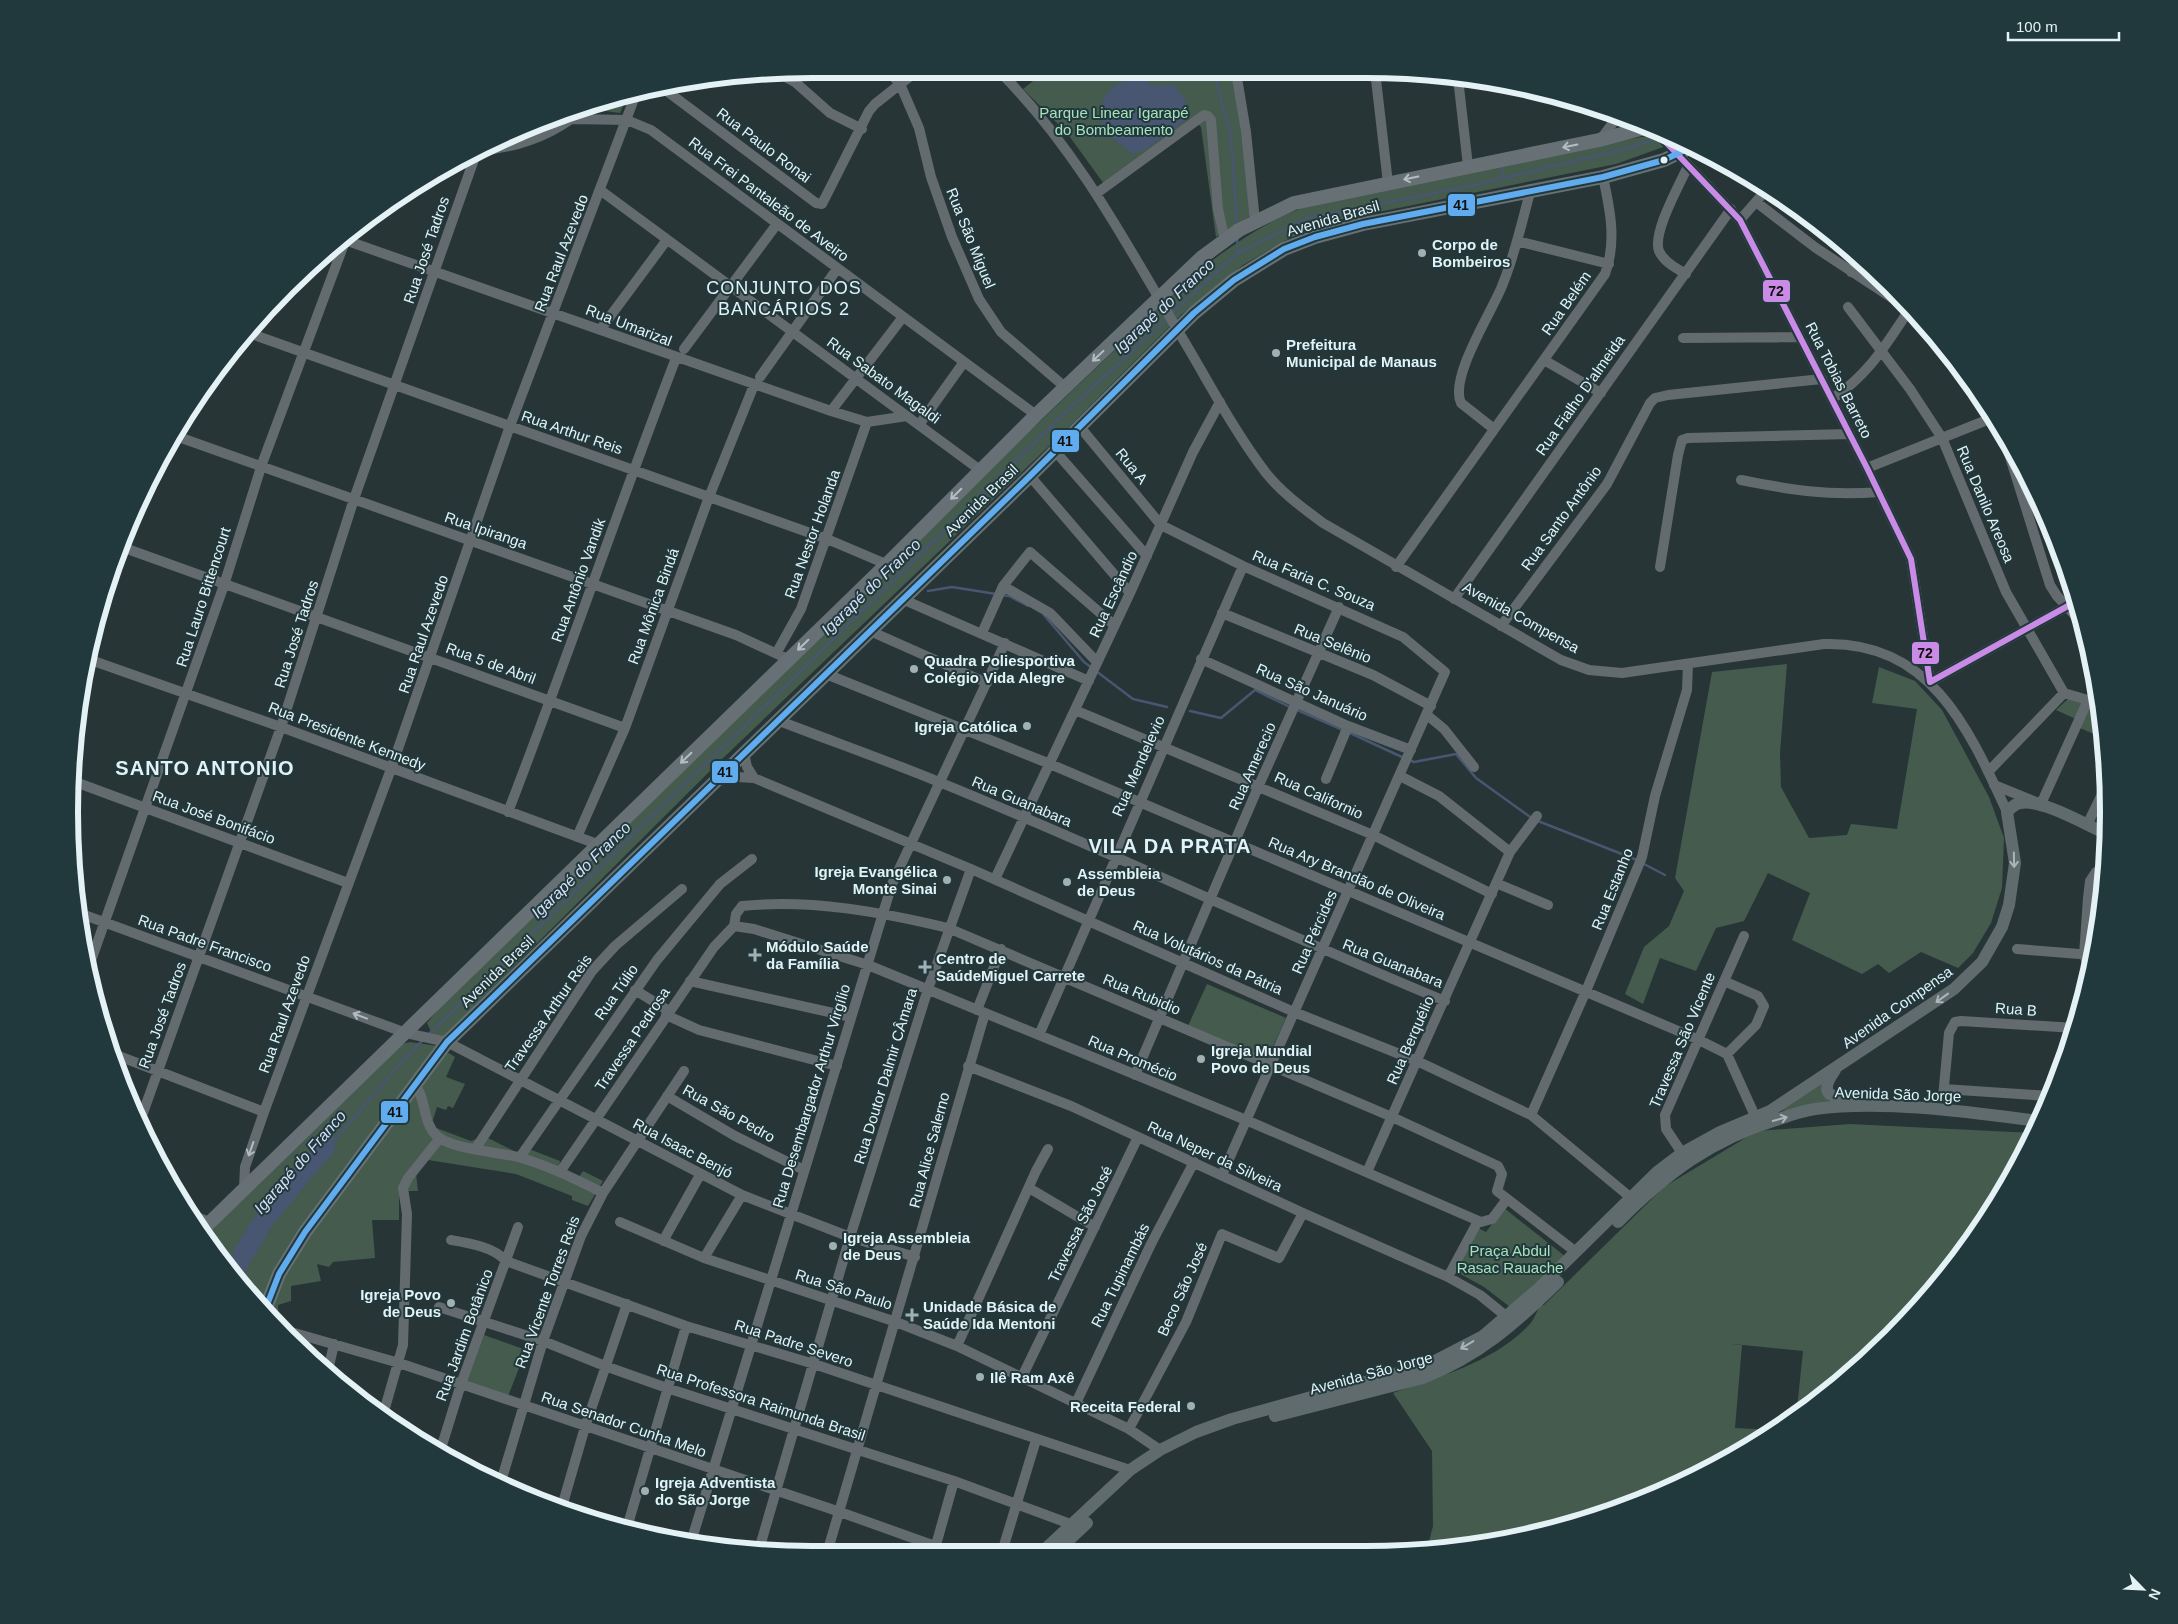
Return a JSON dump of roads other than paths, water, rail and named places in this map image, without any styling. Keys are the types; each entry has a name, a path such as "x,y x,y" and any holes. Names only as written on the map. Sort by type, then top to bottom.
{"highway":[{"name":"Avenida Brasil","path":"206,1226 409,1033 782,656 886,564 1036,415 1201,258 1255,221 1294,203 1640,130"},
{"name":"Avenida Brasil","path":"267,1303 276,1281 294,1248 444,1041 716,781 902,598 1030,476 1080,427 1175,327 1234,280 1262,262 1300,242 1363,224 1531,189 1603,177 1664,160 1673,150 1681,149"}],"main road":[{"path":"2007,812 2012,806 2020,803 2040,804 2100,831"},
{"name":"Avenida Compensa","path":"1770,1111 1938,1001 1968,977 1982,962 2002,927 2013,884 2014,845 2007,812"},
{"path":"1838,1067 1830,1078 1826,1091 1830,1096 1836,1098 2035,1115"},
{"name":"Avenida São Jorge","path":"1062,1546 1133,1479 1162,1458 1183,1446 1243,1424 1423,1378 1465,1359 1523,1316 1659,1184 1702,1152 1752,1127 1814,1109 1850,1106 1954,1111 2033,1120"},
{"name":"Avenida São Jorge","path":"1049,1546 1130,1470 1160,1450 1196,1432 1232,1419 1427,1366 1461,1350 1507,1317 1657,1172 1682,1153 1720,1132 1770,1111"}],"street":[{"path":"788,78 830,113 862,128 869,111 875,104 908,78"},
{"path":"795,82 799,78"},
{"name":"Rua São Miguel","path":"895,78 900,84 920,128 931,177 952,237 979,299 1001,332 1065,387"},
{"name":"Avenida Compensa","path":"1006,78 1030,103 1062,142 1097,193 1220,402 1266,473 1289,497 1323,523 1396,567 1561,660 1589,670 1622,673 1838,643 1882,653 1909,666 1930,682 1957,715 2007,812"},
{"path":"1237,78 1246,132 1255,221"},
{"path":"1376,78 1388,183"},
{"path":"1459,84 1468,166"},
{"name":"Rua Paulo Ronai","path":"668,92 816,203 822,204 826,200 862,128"},
{"name":"Rua Raul Azevedo","path":"244,1188 245,1167 264,1112 306,995 392,769 510,426 634,100"},
{"path":"1097,193 1204,115 1208,116 1211,120 1218,209 1225,240"},
{"path":"501,147 527,142 575,116"},
{"path":"572,119 627,120"},
{"name":"Rua Frei Pantaleão de Aveiro","path":"627,120 652,130 1036,415"},
{"path":"1600,140 1615,121"},
{"name":"Rua Tobias Barreto","path":"1666,141 1740,220 1879,492 1913,566 1930,682"},
{"name":"Rua José Tadros","path":"142,1114 281,727 354,499 473,161"},
{"path":"1686,274 1662,257 1657,243 1660,230 1688,166"},
{"name":"Rua Belém","path":"1396,567 1597,286 1609,264 1612,245 1611,225 1603,177"},
{"path":"1494,430 1460,404 1458,394 1466,362 1502,285 1517,241 1531,189"},
{"name":"Rua Sabato Magaldi","path":"600,190 666,241 792,330 980,470"},
{"path":"1740,220 1763,194"},
{"path":"1756,202 1851,272 1887,295"},
{"name":"Rua Fialho D'almeida","path":"1454,599 1731,209"},
{"path":"684,349 729,286 777,224"},
{"name":"Rua Umarizal","path":"351,240 676,358 757,381 831,412 867,422 907,416"},
{"path":"600,330 666,241"},
{"path":"1517,241 1609,264"},
{"name":"Rua Lauro Bittencourt","path":"92,957 147,808 224,585 262,464 341,249"},
{"path":"1851,272 1856,266"},
{"name":"Rua Mônica Bindá","path":"577,837 625,728 709,497 757,381 837,269"},
{"name":"Rua Danilo Areosa","path":"1848,307 1927,413 1942,438 2006,592 2026,630 2064,693"},
{"path":"831,412 903,317"},
{"path":"1832,399 1858,380 1908,317"},
{"name":"Rua Arthur Reis","path":"254,335 827,539 886,564"},
{"path":"1683,338 1800,337"},
{"name":"Rua Antônio Vandik","path":"508,812 551,701 633,469 676,358"},
{"path":"1544,360 1600,393"},
{"path":"919,424 964,362"},
{"name":"Rua Santo Antônio","path":"1501,626 1607,484 1650,402 1655,398 1668,395 1822,379"},
{"name":"Rua Escândio","path":"995,879 1025,819 1130,593 1193,452 1220,402"},
{"path":"1867,468 1987,420"},
{"name":"Rua Nestor Holanda","path":"782,656 827,539 867,422"},
{"name":"Rua A","path":"1080,427 1161,525"},
{"path":"1660,567 1682,440 1688,438 1850,434"},
{"name":"Rua Ipiranga","path":"181,437 262,464 471,542 593,583 736,635 782,656"},
{"path":"1055,451 1147,556"},
{"path":"2011,462 2045,574 2057,596 2073,614"},
{"path":"1030,476 1130,593"},
{"path":"1741,480 1812,493 1836,495 1879,492"},
{"name":"Rua Faria C. Souza","path":"1161,525 1243,566 1403,637 1437,663 1445,674"},
{"name":"Rua 5 de Abril","path":"126,549 224,585 430,656 625,728"},
{"path":"982,633 1003,586 1030,552 1114,625"},
{"name":"Rua Mendelevio","path":"1039,1035 1090,920 1138,802 1243,566"},
{"path":"1003,586 1050,613 1098,662"},
{"path":"902,598 1089,681"},
{"path":"1930,682 2070,606"},
{"name":"Rua Amerecio","path":"1135,1075 1259,785 1339,607"},
{"name":"Rua Selênio","path":"1222,614 1395,685 1429,711 1474,767"},
{"path":"870,631 987,683"},
{"name":"Rua Desembargador Arthur Virgílio","path":"692,1536 868,965 882,912 892,884 1004,643"},
{"name":"Rua São Januário","path":"1201,659 1348,726 1411,750"},
{"name":"Rua Presidente Kennedy","path":"94,661 281,727 597,844"},
{"name":"Rua Estanho","path":"1531,1115 1586,991 1645,846 1655,796 1687,690 1688,664"},
{"name":"Rua Ary Brandão de Oliveira","path":"826,674 1050,764 1586,991 1728,1054"},
{"name":"Rua Pércides","path":"1222,1175 1445,674"},
{"path":"1988,772 2064,693 2092,702"},
{"path":"1994,784 2040,804 2092,704"},
{"name":"Rua Californio","path":"1075,710 1164,745 1373,835 1492,894"},
{"name":"Rua Guanabara","path":"777,720 940,782 1116,857 1322,950 1445,1001"},
{"path":"1326,779 1348,726"},
{"path":"744,752 747,767 754,778"},
{"path":"1400,776 1439,796 1510,852"},
{"name":"Rua Volutários da Pátria","path":"716,781 737,777 754,778 912,843 1090,920 1294,1012 1417,1061 1531,1115 1630,1197"},
{"name":"Rua José Bonifácio","path":"79,783 240,841 348,883"},
{"path":"2087,825 2100,799"},
{"name":"Rua Berquélio","path":"1367,1172 1510,852 1537,816"},
{"name":"Rua Túlio","path":"520,1158 559,1098 635,990 694,913 720,884 752,859"},
{"name":"Rua Doutor Dalmir CÂmara","path":"761,1545 778,1492 850,1238 948,928 971,869"},
{"path":"2089,936 2090,882 2096,872 2097,878"},
{"path":"1496,882 1548,904"},
{"name":"Travessa Arthur Reis","path":"476,1148 592,971 615,946 682,889"},
{"name":"Rua Rubidio","path":"734,926 739,909 742,906 789,904 882,912 948,928 1392,1117 1498,1166 1502,1174 1497,1190 1507,1199"},
{"name":"Rua Padre Francisco","path":"85,915 409,1033"},
{"name":"Rua Promécio","path":"734,926 754,928 868,965 1246,1120 1478,1221"},
{"name":"Travessa Pedrosa","path":"560,1172 714,947 734,926"},
{"name":"Travessa São Vicente","path":"1682,1153 1666,1129 1665,1114 1744,936"},
{"name":"Rua Alice Salerno","path":"829,1546 878,1386 968,1066 981,1012 1001,949"},
{"path":"2017,949 2085,958"},
{"path":"690,981 851,1017"},
{"path":"1724,982 1758,996 1764,1006 1756,1026 1728,1054 1755,1116"},
{"path":"635,990 668,1013 699,1030 837,1066"},
{"name":"Rua B","path":"2044,1096 1943,1093 1949,1033 1955,1022 2068,1028"},
{"path":"409,1033 444,1041"},
{"name":"Rua Isaac Benjó","path":"444,1041 559,1098 700,1175 742,1195 850,1238 915,1257"},
{"path":"119,1056 158,1069 264,1112"},
{"name":"Rua Neper da Silveira","path":"968,1066 1070,1106 1303,1214 1448,1277 1480,1295 1507,1317"},
{"name":"Rua Vicente Torres Reis","path":"502,1478 522,1405 564,1280 581,1236 603,1193 684,1071"},
{"path":"414,1084 421,1095 428,1123 435,1135 440,1138 454,1145 520,1158 560,1172 603,1193"},
{"name":"Rua São Pedro","path":"667,1096 735,1136 804,1170"},
{"name":"Travessa São José","path":"1022,1377 1138,1137"},
{"path":"385,1409 403,1345 406,1299 406,1214 403,1188 408,1178 440,1138"},
{"path":"957,1346 1048,1149"},
{"name":"Rua Tupinambás","path":"1076,1403 1151,1244 1194,1162"},
{"path":"663,1241 700,1175"},
{"path":"1029,1188 1095,1227"},
{"path":"704,1258 742,1195"},
{"path":"1448,1277 1478,1221 1488,1221 1507,1199 1576,1252"},
{"name":"Beco São José","path":"1129,1429 1186,1322 1223,1233 1279,1258 1303,1214"},
{"name":"Rua São Paulo","path":"620,1222 704,1258 896,1322 957,1346 1129,1429 1160,1450"},
{"name":"Rua Jardim Botânico","path":"442,1446 461,1384 518,1227"},
{"name":"Rua Padre Severo","path":"451,1240 467,1242 495,1252 506,1260 686,1326 814,1364 1130,1470"},
{"path":"563,1503 585,1427 627,1304"},
{"name":"Rua Professora Raimunda Brasil","path":"439,1307 543,1341 667,1388 859,1449 1073,1524"},
{"path":"628,1522 686,1326"},
{"name":"Rua Senador Cunha Melo","path":"295,1333 399,1363 840,1512 925,1546"},
{"path":"329,1365 334,1344"},
{"path":"1004,1546 1036,1440"},
{"path":"936,1546 954,1481"}],"water":[{"path":"1141,78 1153,86 1173,84 1185,100 1188,118 1145,150 1133,154 1104,132 1101,110 1106,94 1128,80"},
{"path":"334,1131 335,1150 271,1227 243,1275 230,1260 235,1249 258,1212 286,1176"}],"waterway":[{"path":"1216,78 1231,137 1237,225"},
{"name":"Igarapé do Franco","path":"1172,313 1238,253 1308,218 1479,184 1637,146 1657,137"},
{"path":"1502,168 1504,178"},
{"path":"1237,238 1238,253"},
{"name":"Igarapé do Franco","path":"429,1034 1069,409 1167,319"},
{"path":"928,591 952,587 996,594"},
{"path":"1001,595 1009,596 1028,606"},
{"path":"1044,615 1084,662 1092,668"},
{"path":"1096,671 1133,699 1167,707"},
{"path":"1190,711 1221,718 1255,690 1290,707"},
{"path":"1295,709 1343,730"},
{"path":"1348,732 1404,758"},
{"path":"1409,760 1414,762 1456,754 1476,778 1533,819"},
{"path":"1538,821 1637,860"},
{"path":"1642,863 1665,875"},
{"name":"Igarapé do Franco","path":"333,1142 406,1057 424,1039"}],"place":[{"name":"Corpo de Bombeiros","path":"1422,253"},
{"name":"Prefeitura Municipal de Manaus","path":"1276,353"},
{"name":"Quadra Poliesportiva Colégio Vida Alegre","path":"914,669"},
{"name":"Igreja Católica","path":"1027,726"},
{"name":"Igreja Evangélica Monte Sinai","path":"947,880"},
{"name":"Assembleia de Deus","path":"1067,882"},
{"name":"Módulo Saúde da Família","path":"755,955"},
{"name":"Centro de SaúdeMiguel Carrete","path":"925,967"},
{"name":"Igreja Mundial Povo de Deus","path":"1201,1059"},
{"name":"Igreja Assembleia de Deus","path":"833,1246"},
{"name":"Igreja Povo de Deus","path":"451,1303"},
{"name":"Unidade Básica de Saúde Ida Mentoni","path":"912,1315"},
{"name":"Ilê Ram Axê","path":"980,1377"},
{"name":"Receita Federal","path":"1191,1406"},
{"name":"Igreja Adventista do São Jorge","path":"645,1491"}],"district":[{"name":"CONJUNTO DOS BANCÁRIOS 2","path":"784,298"},
{"name":"SANTO ANTONIO","path":"205,768"},
{"name":"VILA DA PRATA","path":"1170,846"}],"park label":[{"name":"Parque Linear Igarapé do Bombeamento","path":"1114,120"},
{"name":"Praça Abdul Rasac Rauache","path":"1510,1258"}]}
